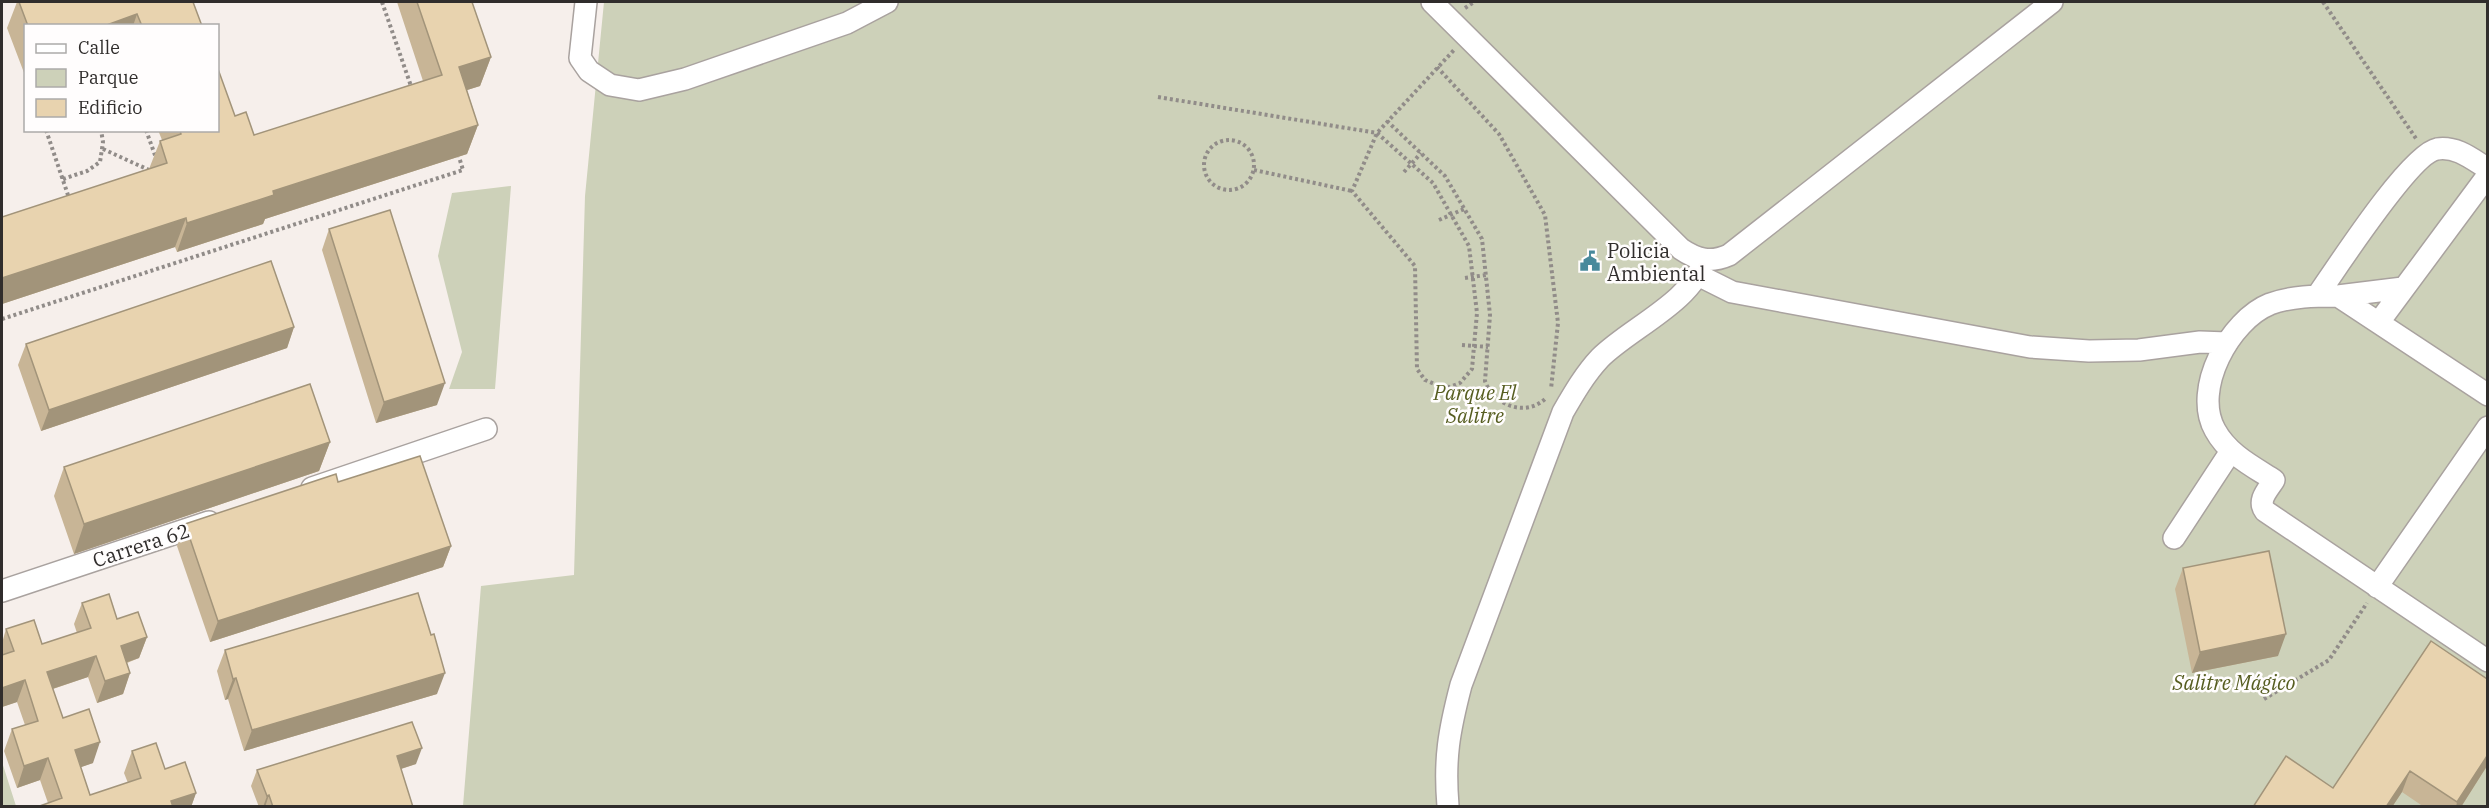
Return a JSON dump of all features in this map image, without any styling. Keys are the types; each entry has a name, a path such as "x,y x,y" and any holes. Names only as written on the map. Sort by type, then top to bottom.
{"street":[{"path":"586,2 580,58 589,71 610,85 639,90 684,79 847,23 887,2"},
{"path":"1432,2 1681,249 1732,292 2030,347 2089,351 2139,350 2200,342 2227,343"},
{"path":"1448,807 1445,769 1449,730 1461,685 1563,412 1578,387 1600,358 1671,302 1701,268 1729,255 2052,2"},
{"path":"2317,296 2386,199 2426,153 2448,149 2460,152 2487,169"},
{"path":"2379,322 2487,175"},
{"path":"2403,288 2338,296 2295,297 2270,304 2252,314 2238,327 2217,363 2209,387 2208,406 2213,428 2231,451 2274,480 2261,502 2261,507 2265,512 2487,661"},
{"path":"2338,296 2487,395"},
{"path":"2377,587 2487,427"},
{"path":"297,493 486,429"},
{"path":"2174,538 2231,451"},
{"name":"Carrera 62","path":"2,591 229,516"}],"path":[{"path":"382,2 415,98"},
{"path":"2323,2 2426,153"},
{"path":"1352,191 1377,133 1466,36"},
{"path":"1387,121 1445,176 1482,239 1490,315 1485,381 1488,391 1496,400 1519,407 1544,400 1553,382 1558,323 1545,215 1499,134 1437,67"},
{"path":"1158,97 1377,133 1412,163 1433,183 1469,246 1477,313 1472,369 1467,378 1450,387 1437,385 1425,380 1417,369 1414,266 1352,191 1254,170"},
{"path":"47,132 70,200"},
{"path":"63,179 94,168 100,162 103,149 101,132"},
{"path":"147,132 159,167"},
{"path":"1233,140 1247,147 1252,154 1254,170 1246,184 1238,188 1222,189 1208,178 1204,162 1206,154 1217,143 1233,140"},
{"path":"103,149 149,170"},
{"path":"1404,172 1421,153"},
{"path":"2,319 463,170 459,157"},
{"path":"1440,220 1464,209"},
{"path":"1465,278 1486,275"},
{"path":"1462,345 1488,347"},
{"path":"2264,699 2329,660 2377,587"}],"green space":[{"name":"Parque El Salitre","path":"604,2 2487,2 2487,806 463,806 481,586 574,575 585,196"},
{"path":"511,186 495,389 449,389 462,352 438,256 452,193"},
{"path":"2,762 16,806 2,806"}],"building":[{"path":"19,2 193,2 201,24 141,24 137,14 110,24 27,24"},
{"path":"417,2 472,2 491,57 459,67 478,125 273,191 274,195 187,223 186,218 2,278 2,217 167,163 160,141 181,134 180,132 219,132 219,72 235,116 246,112 254,135 442,75"},
{"path":"390,210 445,383 384,402 329,229"},
{"path":"271,261 294,327 49,410 26,344"},
{"path":"310,384 330,442 84,524 64,467"},
{"path":"420,456 451,546 218,621 185,524 336,474 338,482"},
{"path":"2269,551 2286,634 2200,652 2183,568"},
{"path":"418,593 431,635 434,634 445,673 252,730 225,650"},
{"path":"109,594 117,619 138,612 147,637 121,646 130,673 105,681 96,656 47,672 63,718 89,709 100,742 75,750 90,795 141,778 132,751 156,743 165,769 185,762 196,793 171,801 173,807 37,807 62,798 48,758 24,766 12,729 38,721 25,680 2,688 2,655 14,651 6,629 34,620 42,644 91,628 82,603"},
{"path":"2431,641 2487,679 2487,756 2457,802 2410,771 2386,807 2253,807 2286,756 2333,788"},
{"path":"412,722 422,748 397,756 413,807 273,807 257,770"}],"place":[{"name":"Policia Ambiental","path":"1590,261"}],"park label":[{"name":"Salitre Mágico","path":"2234,682"}]}
